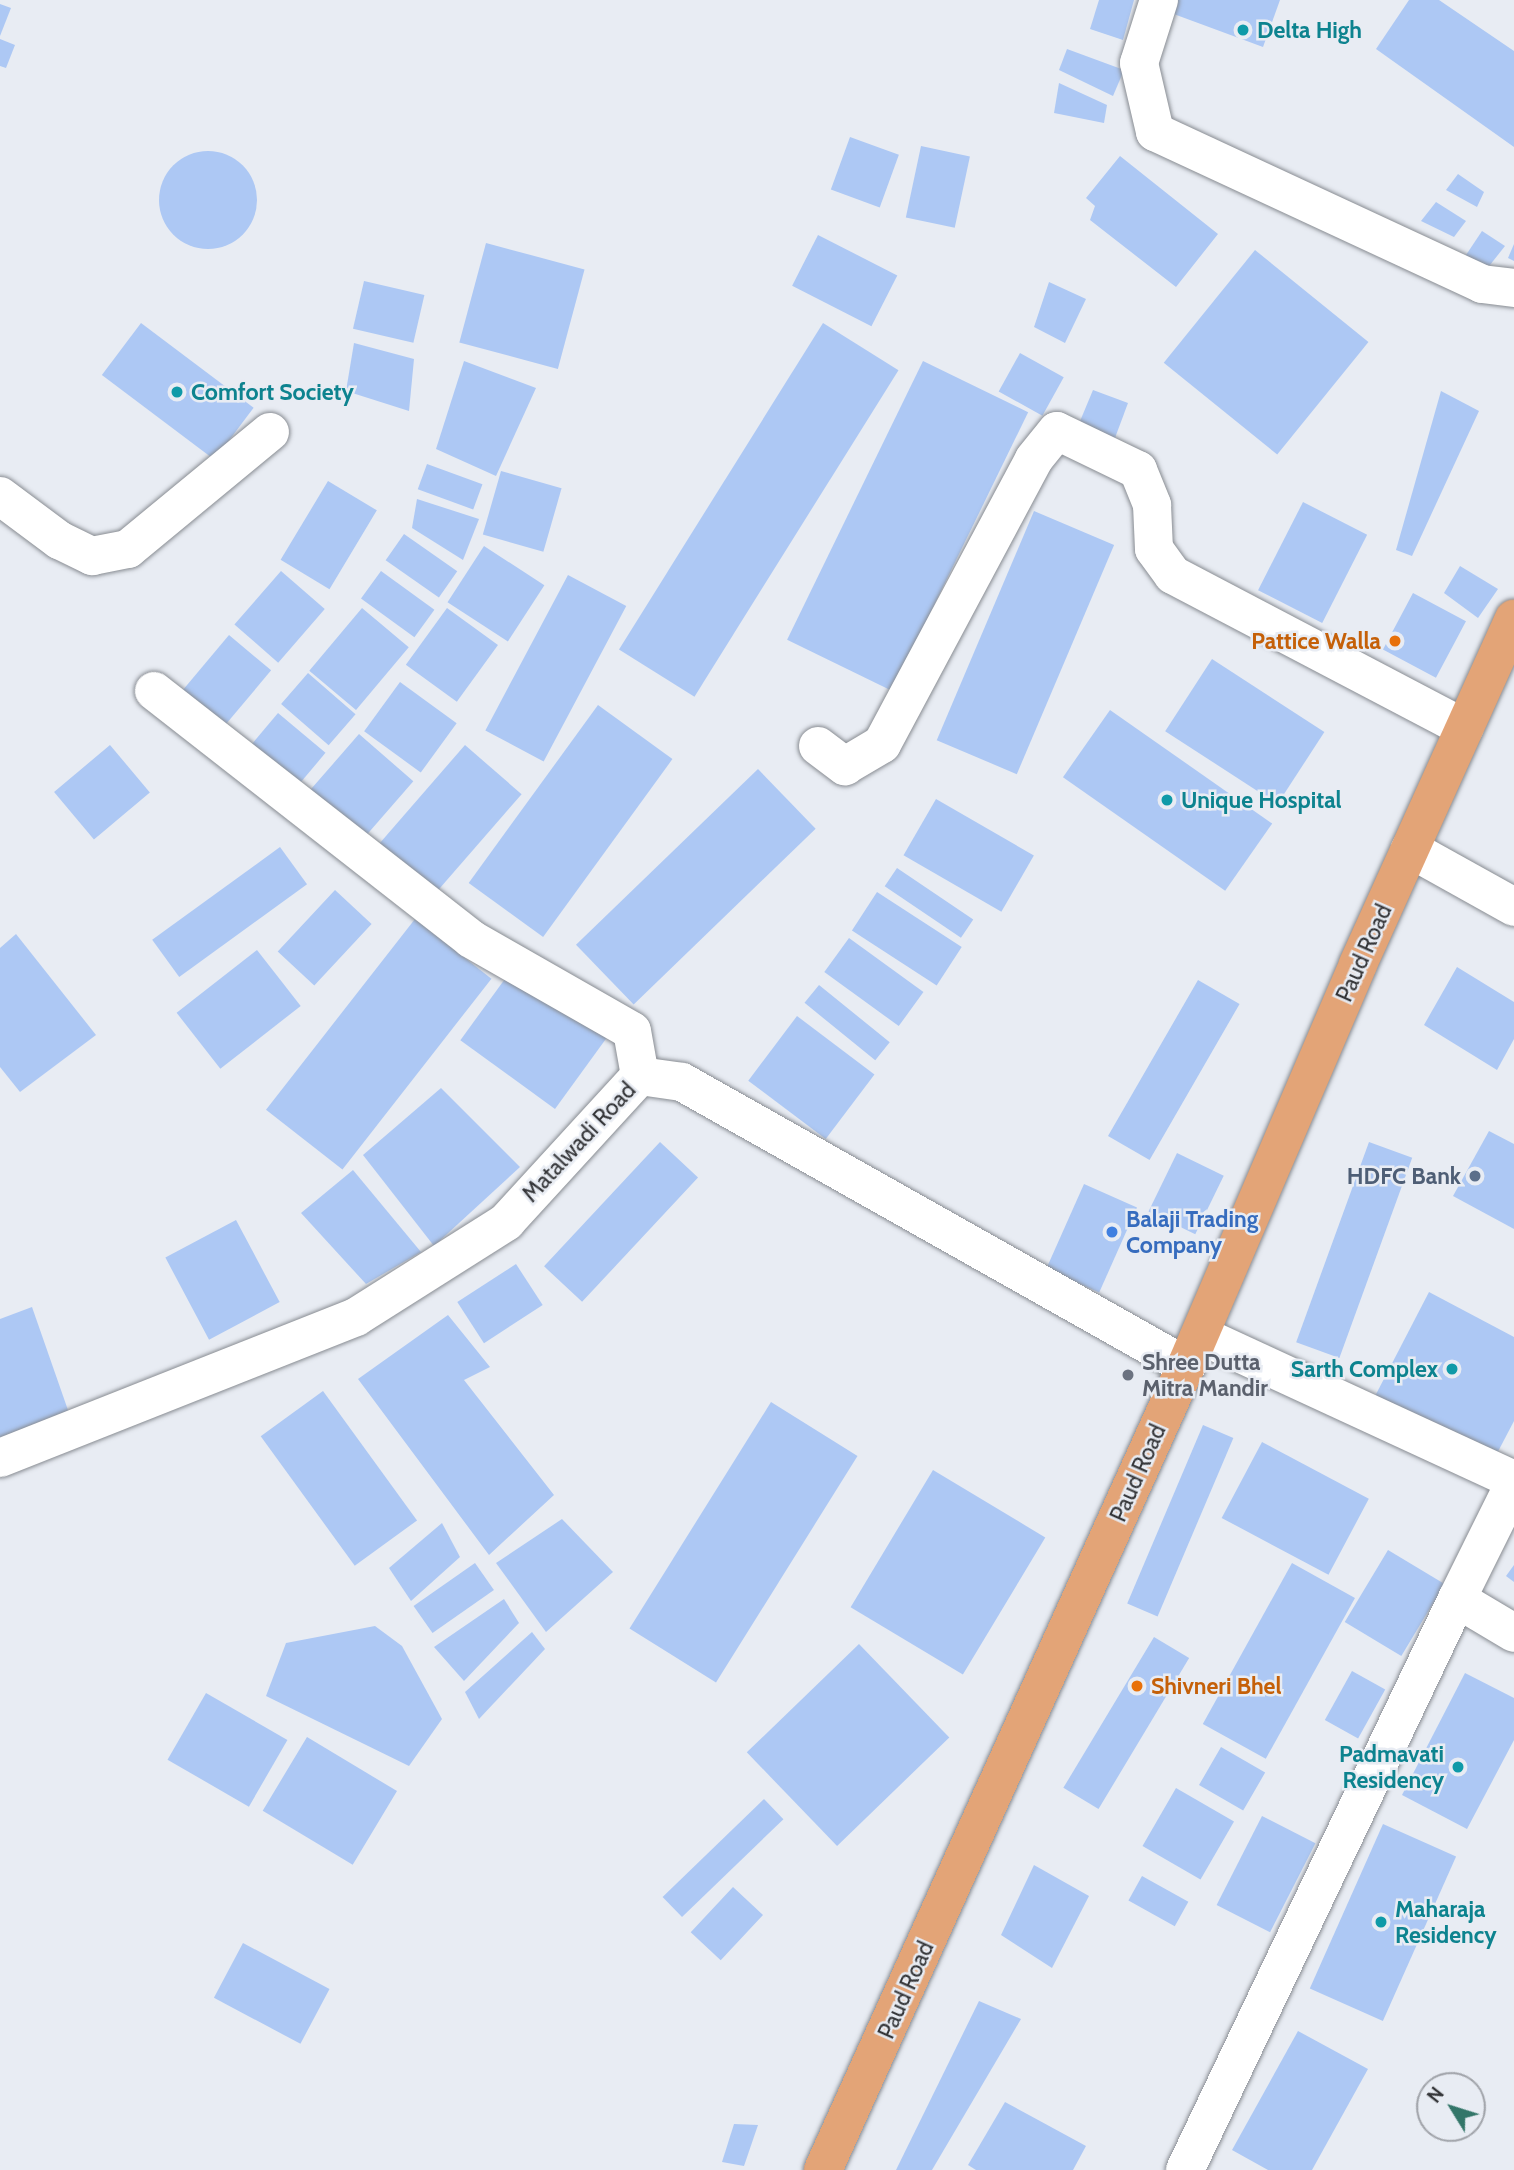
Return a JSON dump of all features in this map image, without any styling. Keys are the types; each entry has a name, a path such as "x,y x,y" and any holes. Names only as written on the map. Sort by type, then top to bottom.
{"main road":[{"name":"Paud Road","path":"823,2170 1193,1350 1410,849 1514,619"}],"street":[{"path":"1159,0 1139,63 1155,132 1482,284 1514,288"},
{"path":"818,746 845,766 882,744 1034,459 1057,431 1138,470 1152,505 1154,550 1173,575 1464,727"},
{"path":"0,496 59,540 92,556 128,549 270,432"},
{"path":"154,691 471,939 632,1031 640,1076"},
{"path":"1410,849 1514,907"},
{"name":"Matalwadi Road","path":"0,1458 356,1317 506,1222 640,1076 682,1082 1193,1350 1514,1482"},
{"path":"1185,2170 1514,1482"},
{"path":"1457,1599 1514,1633"}],"building":[{"path":"1099,0 1134,0 1123,40 1090,29"},
{"name":"Delta High","path":"1176,0 1280,0 1263,47 1171,13"},
{"path":"1409,0 1439,0 1514,51 1514,147 1376,49"},
{"path":"0,4 11,8 0,36"},
{"path":"0,39 15,45 6,68 0,66"},
{"path":"1067,49 1124,70 1113,96 1059,70"},
{"path":"1059,83 1107,105 1104,123 1054,113"},
{"path":"850,137 899,155 880,207 831,190"},
{"path":"921,146 970,156 955,228 906,217"},
{"path":"208,151 235,159 249,173 257,200 249,227 235,241 208,249 181,241 167,227 159,200 167,173 181,159"},
{"path":"1120,156 1218,234 1176,287 1090,220 1095,206 1086,198"},
{"path":"1458,174 1484,192 1477,207 1446,190"},
{"path":"1436,202 1466,221 1454,237 1421,221"},
{"path":"1482,231 1505,246 1486,270 1464,258"},
{"path":"818,235 897,275 871,326 792,286"},
{"path":"486,243 585,269 558,369 459,342"},
{"path":"1514,244 1514,261 1508,258"},
{"path":"1255,250 1368,342 1277,455 1164,363"},
{"path":"364,281 424,295 413,343 353,329"},
{"path":"1049,282 1086,299 1065,343 1034,327"},
{"name":"Comfort Society","path":"141,323 254,408 214,460 102,375"},
{"path":"823,323 898,370 694,697 619,649"},
{"path":"354,343 414,359 409,411 346,391"},
{"path":"1020,353 1064,377 1042,416 999,391"},
{"path":"464,361 536,388 496,476 436,449"},
{"path":"923,361 1028,412 892,691 787,640"},
{"path":"1093,390 1128,403 1112,446 1073,438"},
{"path":"1441,391 1479,411 1412,556 1396,550"},
{"path":"427,464 482,484 473,510 418,489"},
{"path":"501,471 562,488 543,552 483,534"},
{"path":"328,481 377,510 329,589 281,560"},
{"path":"417,499 479,519 463,560 412,528"},
{"path":"1303,502 1367,535 1322,623 1258,590"},
{"path":"1034,511 1114,545 1017,774 937,740"},
{"path":"404,534 457,571 439,597 386,560"},
{"path":"484,546 544,585 508,641 448,602"},
{"path":"1460,566 1498,589 1478,618 1444,593"},
{"path":"281,571 325,609 278,663 234,625"},
{"path":"381,571 434,610 414,637 361,599"},
{"path":"568,575 626,606 544,761 485,730"},
{"path":"1413,593 1466,621 1436,678 1383,650"},
{"path":"362,608 409,647 356,710 309,671"},
{"path":"447,608 498,645 457,702 406,665"},
{"path":"229,635 271,670 222,729 180,693"},
{"path":"1212,659 1324,732 1278,804 1165,731"},
{"path":"308,673 356,714 329,745 281,704"},
{"path":"400,682 457,723 421,772 364,731"},
{"path":"598,705 672,759 543,937 469,883"},
{"name":"Unique Hospital","path":"1110,710 1272,824 1225,891 1063,777"},
{"path":"278,713 325,753 295,790 247,750"},
{"path":"359,734 413,781 365,837 310,790"},
{"path":"110,745 150,792 94,839 54,792"},
{"path":"465,745 522,794 434,895 378,845"},
{"path":"758,769 816,829 634,1004 576,945"},
{"path":"936,799 1034,855 1001,912 904,855"},
{"path":"280,847 307,884 179,977 152,940"},
{"path":"897,868 973,919 961,938 885,886"},
{"path":"335,890 372,924 314,986 278,951"},
{"path":"877,892 962,947 937,986 852,931"},
{"path":"415,919 491,979 342,1169 266,1110"},
{"path":"16,934 96,1035 20,1092 0,1067 0,948"},
{"path":"849,938 923,992 899,1026 824,972"},
{"path":"257,950 301,1006 220,1069 177,1013"},
{"path":"515,965 610,1034 555,1109 460,1040"},
{"path":"1457,967 1514,1002 1514,1039 1497,1070 1424,1025"},
{"path":"1198,980 1240,1004 1150,1160 1108,1136"},
{"path":"819,985 890,1042 875,1060 805,1003"},
{"path":"797,1016 874,1074 826,1139 748,1081"},
{"path":"441,1088 520,1167 434,1246 363,1155"},
{"path":"1489,1131 1514,1144 1514,1229 1453,1196"},
{"path":"660,1142 698,1177 582,1302 544,1266"},
{"path":"1369,1142 1412,1158 1339,1358 1296,1342"},
{"path":"1177,1153 1224,1176 1195,1234 1149,1211"},
{"path":"353,1170 421,1252 366,1284 301,1213"},
{"path":"1084,1184 1137,1208 1099,1293 1046,1269"},
{"path":"236,1220 280,1302 209,1340 165,1258"},
{"path":"516,1264 543,1305 484,1343 457,1302"},
{"name":"Sarth Complex","path":"1429,1292 1514,1337 1514,1421 1492,1463 1373,1400"},
{"path":"32,1307 69,1413 0,1438 0,1319"},
{"path":"448,1315 490,1367 464,1380 554,1495 489,1555 358,1379"},
{"path":"323,1391 417,1520 355,1566 261,1436"},
{"path":"771,1402 858,1456 716,1682 630,1628"},
{"path":"1203,1425 1233,1438 1158,1616 1127,1604"},
{"path":"1262,1442 1369,1499 1328,1575 1222,1518"},
{"path":"933,1470 1045,1537 963,1675 851,1607"},
{"path":"562,1519 613,1572 546,1632 496,1563"},
{"path":"442,1523 460,1557 411,1601 389,1568"},
{"path":"1388,1550 1445,1584 1401,1656 1345,1622"},
{"path":"475,1563 494,1590 432,1633 414,1606"},
{"path":"1292,1563 1355,1598 1266,1759 1203,1724"},
{"path":"1514,1565 1514,1582 1506,1576"},
{"path":"504,1599 519,1623 464,1681 434,1647"},
{"path":"375,1626 402,1646 442,1719 409,1766 266,1696 286,1643"},
{"path":"532,1632 545,1649 479,1719 465,1692"},
{"path":"1154,1637 1189,1658 1098,1809 1063,1788"},
{"path":"859,1644 949,1738 837,1846 747,1752"},
{"path":"1352,1671 1385,1689 1358,1738 1325,1720"},
{"name":"Padmavati Residency","path":"1465,1673 1514,1698 1514,1740 1467,1829 1402,1795"},
{"path":"206,1693 287,1740 249,1807 168,1760"},
{"path":"307,1737 397,1791 353,1865 263,1811"},
{"path":"1221,1747 1265,1772 1243,1811 1199,1785"},
{"path":"1176,1788 1234,1821 1201,1880 1142,1846"},
{"path":"764,1799 783,1819 682,1917 663,1897"},
{"path":"1262,1816 1315,1843 1270,1932 1217,1905"},
{"name":"Maharaja Residency","path":"1383,1824 1456,1857 1383,2021 1310,1988"},
{"path":"1034,1865 1089,1896 1052,1968 1001,1935"},
{"path":"1142,1876 1188,1902 1175,1926 1128,1900"},
{"path":"733,1887 763,1915 721,1960 691,1932"},
{"path":"243,1943 330,1989 300,2044 214,1998"},
{"path":"979,2001 1021,2019 932,2170 896,2170"},
{"path":"1298,2031 1368,2069 1312,2170 1268,2170 1232,2150"},
{"path":"1005,2102 1086,2146 1073,2170 976,2170 968,2165"},
{"path":"734,2124 758,2125 744,2166 722,2162"}],"place":[{"name":"Delta High","path":"1243,30"},
{"name":"Comfort Society","path":"177,392"},
{"name":"Pattice Walla","path":"1395,641"},
{"name":"Unique Hospital","path":"1167,800"},
{"name":"HDFC Bank","path":"1475,1176"},
{"name":"Balaji Trading Company","path":"1112,1232"},
{"name":"Sarth Complex","path":"1452,1369"},
{"name":"Shree Dutta Mitra Mandir","path":"1128,1375"},
{"name":"Shivneri Bhel","path":"1137,1686"},
{"name":"Padmavati Residency","path":"1458,1767"},
{"name":"Maharaja Residency","path":"1381,1922"}]}
